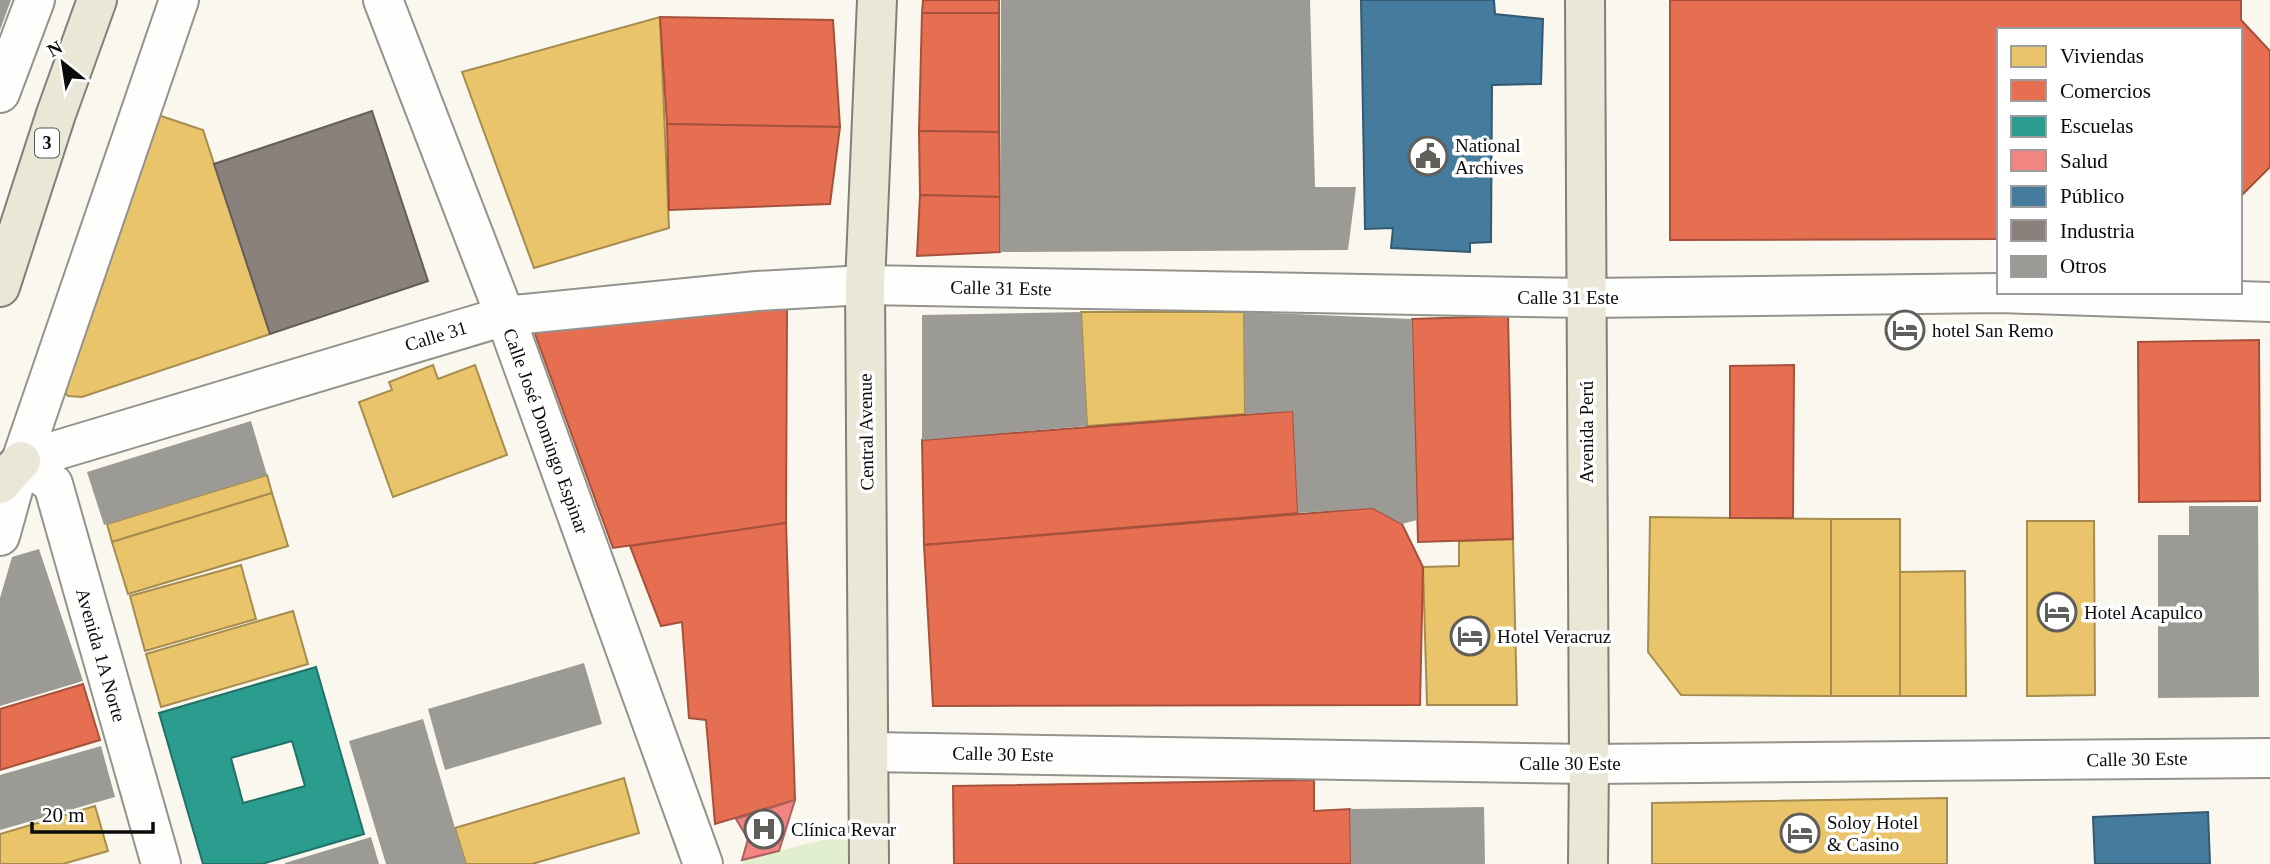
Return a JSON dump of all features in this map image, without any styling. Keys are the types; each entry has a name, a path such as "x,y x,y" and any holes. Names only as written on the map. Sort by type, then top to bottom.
{"main road":[{"name":"3","path":"0,286 56,114 97,0"},
{"name":"Central Avenue","path":"869,864 865,285 877,0"},
{"name":"Avenida Perú","path":"1585,0 1588,864"}],"street":[{"path":"0,93 35,0"},
{"path":"0,536 10,472 179,0"},
{"name":"Calle José Domingo Espinar","path":"383,0 505,316 703,864"},
{"name":"Calle 31","path":"10,472 505,316 757,291 865,285"},
{"name":"Calle 31 Este","path":"865,285 1586,298 1997,293"},
{"name":"Calle 31 Este","path":"2030,294 2270,302"},
{"name":"Avenida 1A Norte","path":"10,472 53,484 160,864"},
{"name":"Calle 30 Este","path":"869,752 1589,764 2270,758"}],"green space":[{"path":"847,834 849,864 744,864 742,860"}],"building: Viviendas":[{"path":"660,17 669,228 534,268 462,72"},
{"path":"155,114 203,130 270,334 82,397 68,396 58,384"},
{"path":"1081,312 1244,312 1245,414 1087,426"},
{"path":"433,365 438,379 475,365 507,455 393,497 359,402 392,390 389,382"},
{"path":"267,475 272,493 112,542 107,524"},
{"path":"272,493 288,546 128,594 112,542"},
{"path":"1650,517 1831,519 1831,696 1681,695 1648,652"},
{"path":"1831,519 1900,519 1900,696 1831,696"},
{"path":"2027,521 2094,521 2095,695 2027,696"},
{"name":"Hotel Veracruz","path":"1513,539 1517,705 1427,705 1423,567 1459,566 1459,541"},
{"path":"241,565 256,619 145,651 130,596"},
{"path":"1965,571 1966,696 1900,696 1900,572"},
{"path":"293,611 308,664 161,707 146,654"},
{"path":"624,778 639,833 532,864 466,864 455,828"},
{"name":"Soloy Hotel & Casino","path":"1947,798 1947,864 1652,864 1652,803"},
{"path":"95,806 108,851 63,864 0,864 0,834"}],"building: Comercios":[{"path":"923,0 999,0 999,13 922,13"},
{"path":"1670,0 2241,0 2241,20 2270,51 2270,167 2242,195 2242,28 1997,28 1997,239 1670,240"},
{"path":"922,13 999,13 999,132 919,131"},
{"path":"660,17 833,20 840,127 667,124"},
{"path":"667,124 840,127 830,204 669,210"},
{"path":"919,131 999,132 1000,197 920,195"},
{"path":"920,195 1000,197 1000,252 917,256"},
{"path":"787,305 786,523 613,548 534,331"},
{"path":"1508,316 1513,539 1418,542 1412,319"},
{"path":"2259,340 2260,501 2139,502 2138,342"},
{"path":"1794,365 1793,518 1730,518 1730,366"},
{"path":"1293,411 1298,513 924,545 922,440"},
{"path":"1373,508 1402,524 1423,567 1420,705 933,706 924,545"},
{"path":"786,523 795,800 715,824 706,720 689,718 682,622 661,626 630,546"},
{"path":"83,684 100,740 0,770 0,709"},
{"path":"1314,780 1314,811 1350,809 1351,864 954,864 953,786"}],"building: Escuelas":[{"path":"316,667 364,834 262,864 203,864 159,713","holes":["292,741 305,786 243,803 231,758"]}],"building: Salud":[{"name":"Clínica Revar","path":"795,800 779,851 742,860 748,839 736,819"}],"building: Público":[{"name":"National Archives","path":"1361,0 1494,0 1495,14 1543,19 1541,84 1492,85 1491,242 1470,243 1470,252 1391,248 1393,228 1365,229"},
{"path":"2208,812 2210,864 2095,864 2093,817"}],"building: Industria":[{"path":"372,111 428,281 270,334 214,164"}],"building: Otros":[{"path":"0,0 11,0 0,30"},
{"path":"1001,0 1310,0 1315,187 1356,187 1348,250 1000,252"},
{"path":"1081,312 1087,426 922,440 922,315"},
{"path":"1244,312 1412,319 1417,520 1402,524 1373,508 1298,513 1293,411 1245,414"},
{"path":"251,421 267,475 104,525 87,472"},
{"path":"2189,506 2258,506 2259,697 2158,698 2158,535 2189,535"},
{"path":"39,549 83,681 0,706 0,598 12,557"},
{"path":"584,663 602,724 445,770 428,709"},
{"path":"423,719 466,864 386,864 349,741"},
{"path":"101,746 115,797 0,830 0,775"},
{"path":"1484,807 1485,864 1351,864 1350,809"},
{"path":"371,837 379,864 285,864 285,863"}],"place":[{"name":"National Archives","path":"1428,156"},
{"name":"hotel San Remo","path":"1905,330"},
{"name":"Hotel Acapulco","path":"2057,612"},
{"name":"Hotel Veracruz","path":"1470,636"},
{"name":"Clínica Revar","path":"764,829"},
{"name":"Soloy Hotel & Casino","path":"1800,833"}]}
